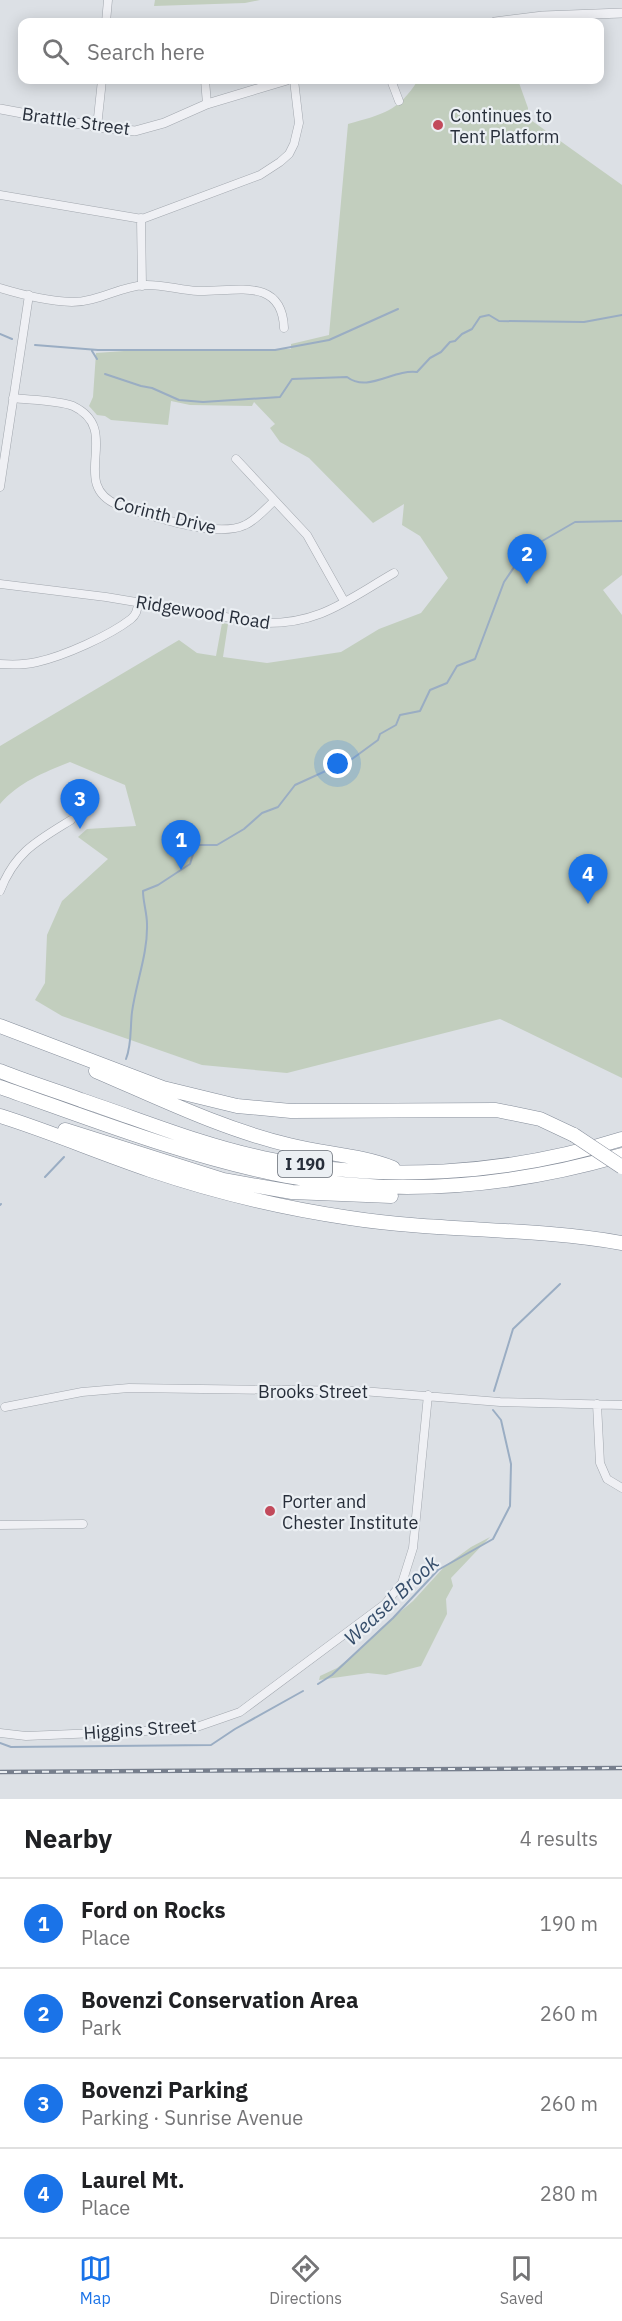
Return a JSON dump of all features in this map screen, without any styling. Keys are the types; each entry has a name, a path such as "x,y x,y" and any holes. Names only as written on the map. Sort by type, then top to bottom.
{"highway":[{"path":"0,1026 163,1088 237,1106 291,1111 496,1110 540,1119 574,1135 622,1167"},
{"path":"21,1035 31,1042 234,1129 289,1146 375,1161 403,1172"},
{"name":"I 190","path":"0,1071 205,1143 263,1158 322,1167 403,1172 497,1167 556,1157 622,1139"},
{"name":"I 190","path":"0,1087 153,1141 261,1171 343,1184 436,1188 522,1179 559,1172 622,1155"},
{"path":"0,1116 150,1170 285,1207 410,1227 519,1232 622,1243"},
{"path":"27,1125 66,1130 182,1168 223,1180 263,1188 315,1194 398,1196 436,1188"}],"street":[{"path":"106,18 108,0"},
{"path":"527,18 622,13"},
{"path":"97,127 102,84"},
{"path":"205,84 207,104"},
{"name":"Brattle Street","path":"0,109 97,127 135,131 164,123 207,104 274,84"},
{"path":"0,195 141,218 260,175 289,154 294,144 299,123 294,84"},
{"path":"393,84 399,101"},
{"path":"141,218 142,286"},
{"path":"0,288 62,301 81,301 108,296 142,286 262,292 279,304 284,316 284,328"},
{"path":"0,488 30,295"},
{"name":"Corinth Drive","path":"13,398 71,405 85,413 92,423 98,445 94,479 99,492 106,500 118,505 182,523 219,530 234,529 247,524 274,501"},
{"path":"236,459 308,535 344,601"},
{"name":"Ridgewood Road","path":"0,584 138,602 261,623 277,623 316,617 394,573"},
{"path":"0,664 36,663 71,651 131,618 138,608 138,602"},
{"path":"0,891 8,872 20,855 71,820"},
{"name":"Brooks Street","path":"5,1407 82,1392 129,1388 362,1390 500,1402 622,1405"},
{"name":"Higgins Street","path":"0,1732 26,1736 191,1729 240,1712 385,1604 402,1584 413,1548 428,1395"},
{"path":"597,1404 600,1464 606,1479 622,1488"},
{"path":"0,1525 83,1524"}],"green space":[{"path":"155,0 260,0 245,3 154,6"},
{"path":"415,84 519,84 528,108 528,118 622,185 622,575 603,590 622,615 622,1078 500,1019 287,1073 202,1065 62,1016 35,1000 45,983 47,935 62,901 108,859 78,837 87,829 136,826 125,785 70,762 23,784 0,804 0,746 179,640 197,653 216,656 222,623 228,624 223,657 267,663 341,652 379,629 421,613 448,578 420,536 402,525 404,504 373,523 309,458 280,442 270,428 275,424 254,402 252,406 190,405 171,401 168,425 111,420 97,415 89,406 93,397 96,353 138,350 291,349 291,344 329,335 348,124 389,110 411,91"},
{"path":"490,1537 451,1578 453,1586 446,1599 447,1614 421,1666 386,1675 368,1673 319,1680 320,1676 337,1668 361,1649 382,1627 413,1601 445,1566 471,1547"}],"waterway":[{"path":"35,345 98,350 275,350 329,340 398,309"},
{"path":"105,374 152,388 179,400 203,402 280,397 292,379 347,377 363,383 417,372 450,342 472,329 480,317 489,315 499,321 584,322 622,315"},
{"path":"0,334 12,339"},
{"path":"92,351 97,359"},
{"path":"126,1059 130,1042 132,1012 147,935 143,891 158,885 190,864 196,845 217,845 244,829 262,813 278,807 295,785 352,759 378,740 380,734 396,725 400,715 420,711 430,690 447,683 457,666 475,659 504,582 525,551 575,522 622,521"},
{"path":"45,1177 64,1157"},
{"name":"Weasel Brook","path":"494,1391 513,1329 560,1284"},
{"name":"Weasel Brook","path":"318,1684 332,1675 393,1618 438,1570 493,1539 510,1506 511,1464 501,1420 493,1410"},
{"name":"Weasel Brook","path":"0,1743 11,1747 211,1745 303,1691"}],"railway":[{"path":"0,1772 622,1768"}],"place":[{"name":"Continues to Tent Platform","path":"438,125"},
{"name":"Bovenzi Conservation Area","path":"527,584"},
{"name":"Bovenzi Parking","path":"80,829"},
{"name":"Ford on Rocks","path":"181,870"},
{"name":"Laurel Mt.","path":"588,904"},
{"name":"Porter and Chester Institute","path":"270,1511"}]}
